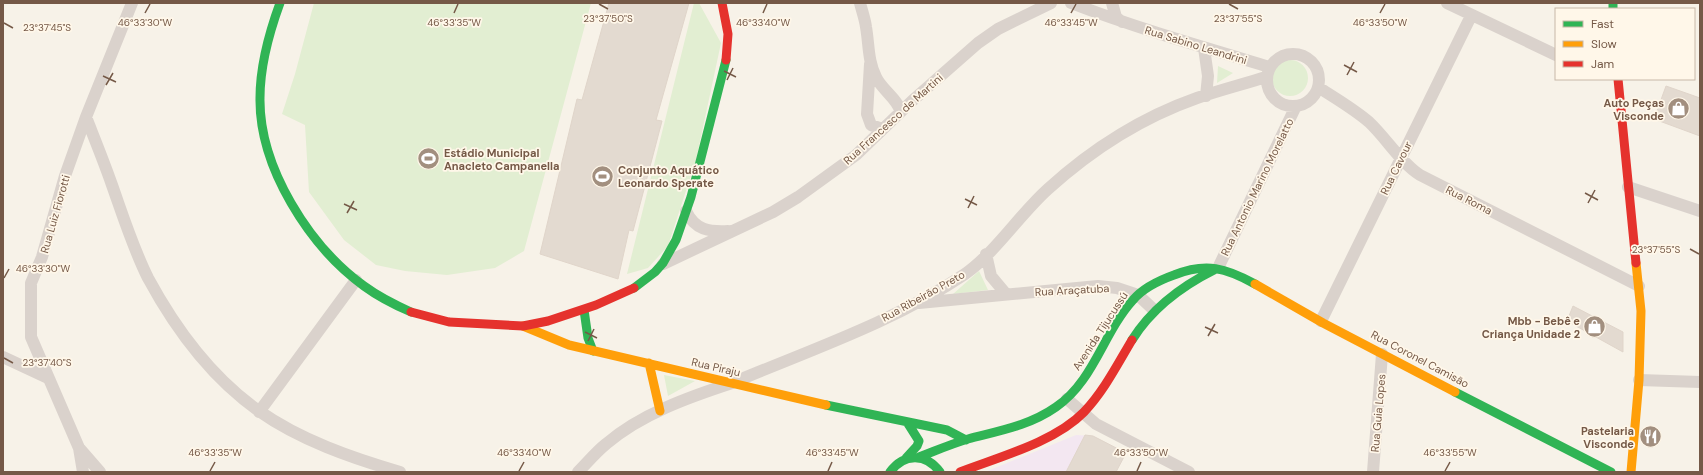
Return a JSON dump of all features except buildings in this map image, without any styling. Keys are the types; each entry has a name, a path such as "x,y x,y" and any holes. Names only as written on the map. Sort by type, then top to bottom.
{"main road":[{"path":"280,3 271,26 264,55 260,88 262,128 274,166 290,205 314,238 339,265 356,280 382,297 418,315 462,324 523,326 584,310 631,289 648,279 663,264 675,244 686,212 704,148 726,54 728,38 722,3"},
{"path":"1615,81 1639,286 1641,344 1631,472"},
{"path":"960,472 1059,431 1083,413 1105,384 1142,324 1154,310 1180,290 1218,268"},
{"name":"Avenida Tijucussú","path":"880,472 892,469 906,458 919,457 966,440 1031,421 1050,412 1067,400 1091,369 1138,294 1156,282 1174,274 1192,269 1218,268"},
{"name":"Rua Coronel Camisão","path":"1218,268 1246,280 1382,354 1611,472"},
{"path":"584,310 588,338 593,351"},
{"name":"Rua Piraju","path":"523,326 552,339 593,351 947,430 966,440"},
{"path":"649,363 660,410"},
{"path":"906,422 919,441 917,446 906,458"},
{"path":"919,457 928,460 940,472"}],"street":[{"name":"Rua Luiz Fiorotti","path":"83,472 80,448 31,337 31,283 42,257 65,176 86,117 132,3"},
{"path":"860,3 866,27 870,59 875,77 886,92 898,103 900,112"},
{"name":"Rua Francesco de Martini","path":"663,264 773,212 798,197 856,155 900,112 978,43 998,30 1051,3"},
{"name":"Rua Sabino Leandrini","path":"1071,3 1123,23 1204,48 1268,72"},
{"path":"1112,3 1116,17 1123,23"},
{"path":"1446,3 1555,55"},
{"name":"Rua Cavour","path":"1321,321 1472,16"},
{"path":"1204,48 1208,76 1206,96"},
{"path":"1293,53 1302,55 1310,60 1316,68 1319,77 1318,87 1314,96 1306,103 1296,106 1287,106 1275,99 1267,87 1268,72 1276,60 1284,55 1293,53"},
{"path":"870,59 867,114 872,125 882,129"},
{"name":"Rua Ribeirão Preto","path":"578,472 606,444 632,425 660,410 709,390 732,383 914,304 967,272 1048,188 1087,157 1121,135 1153,118 1268,72"},
{"name":"Rua Roma","path":"1318,87 1368,121 1410,169 1639,286"},
{"name":"Rua Antonio Marino Morelatto","path":"1218,268 1296,106"},
{"path":"86,117 129,234 148,277 176,324 204,361 236,394 259,412 287,429 315,442 373,464 400,472"},
{"path":"1628,187 1700,211"},
{"name":"Rua Francesco de Martini","path":"686,212 693,223 700,228 713,232 732,231"},
{"path":"986,254 991,276 1006,294"},
{"path":"259,412 356,280"},
{"name":"Rua Araçatuba","path":"914,304 1098,286 1117,288 1138,294 1154,310"},
{"name":"Rua Guia Lopes","path":"1373,472 1382,354"},
{"path":"3,357 48,378"},
{"path":"1639,380 1700,382"},
{"path":"1067,400 1096,424 1188,472"},
{"path":"80,448 100,472"}],"shaded area":[{"path":"1076,435 1093,436 1126,453 1116,472 985,472"}],"green space":[{"name":"Estádio Municipal Anacleto Campanella","path":"314,3 591,3 524,251 495,268 447,275 405,271 376,265 344,240 309,192 305,125 282,114 295,74"},
{"path":"694,3 699,3 721,43 696,160 668,246 648,268 627,274"},
{"path":"1294,60 1303,65 1307,71 1307,85 1303,91 1294,96 1286,96 1277,91 1273,85 1272,74 1277,65 1283,61"},
{"path":"1218,66 1233,73 1217,83"},
{"path":"979,271 988,290 953,294"},
{"path":"664,375 695,381 668,396"}],"traffic: fast":[{"path":"280,3 272,26 263,61 260,86 262,124 268,151 278,177 291,203 324,249 344,269 375,294 411,312"},
{"path":"1613,3 1613,8"},
{"path":"634,288 655,272 663,263 676,240 691,197 726,60"},
{"path":"919,457 949,445 1035,419 1056,407 1080,384 1114,327 1133,300 1147,288 1158,282 1185,271 1206,268 1235,274 1255,284"},
{"path":"1132,340 1148,318 1168,299 1178,291 1214,270"},
{"path":"584,310 588,338 593,351"},
{"path":"1455,392 1611,472"},
{"path":"826,405 947,430 966,440"},
{"path":"906,458 917,446 919,441 907,422"},
{"path":"890,472 902,461 915,458 928,461 940,472"}],"traffic: slow":[{"path":"1631,472 1639,380 1641,311 1636,263"},
{"path":"1255,284 1323,323 1455,392"},
{"path":"523,326 569,345 826,405"},
{"path":"649,363 660,411"}],"traffic: jam":[{"path":"722,3 728,34 726,60"},
{"path":"1618,80 1636,263"},
{"path":"411,312 449,322 523,326 548,321 596,305 634,288"},
{"path":"960,472 1026,448 1058,432 1072,423 1084,412 1098,395 1110,378 1132,340"}],"place":[{"name":"Auto Peças Visconde","path":"1679,109"},
{"name":"Estádio Municipal Anacleto Campanella","path":"428,159"},
{"name":"Conjunto Aquático Leonardo Sperate","path":"603,176"},
{"name":"Mbb - Bebê e Criança Unidade 2","path":"1595,327"},
{"name":"Pastelaria Visconde","path":"1650,437"}]}
